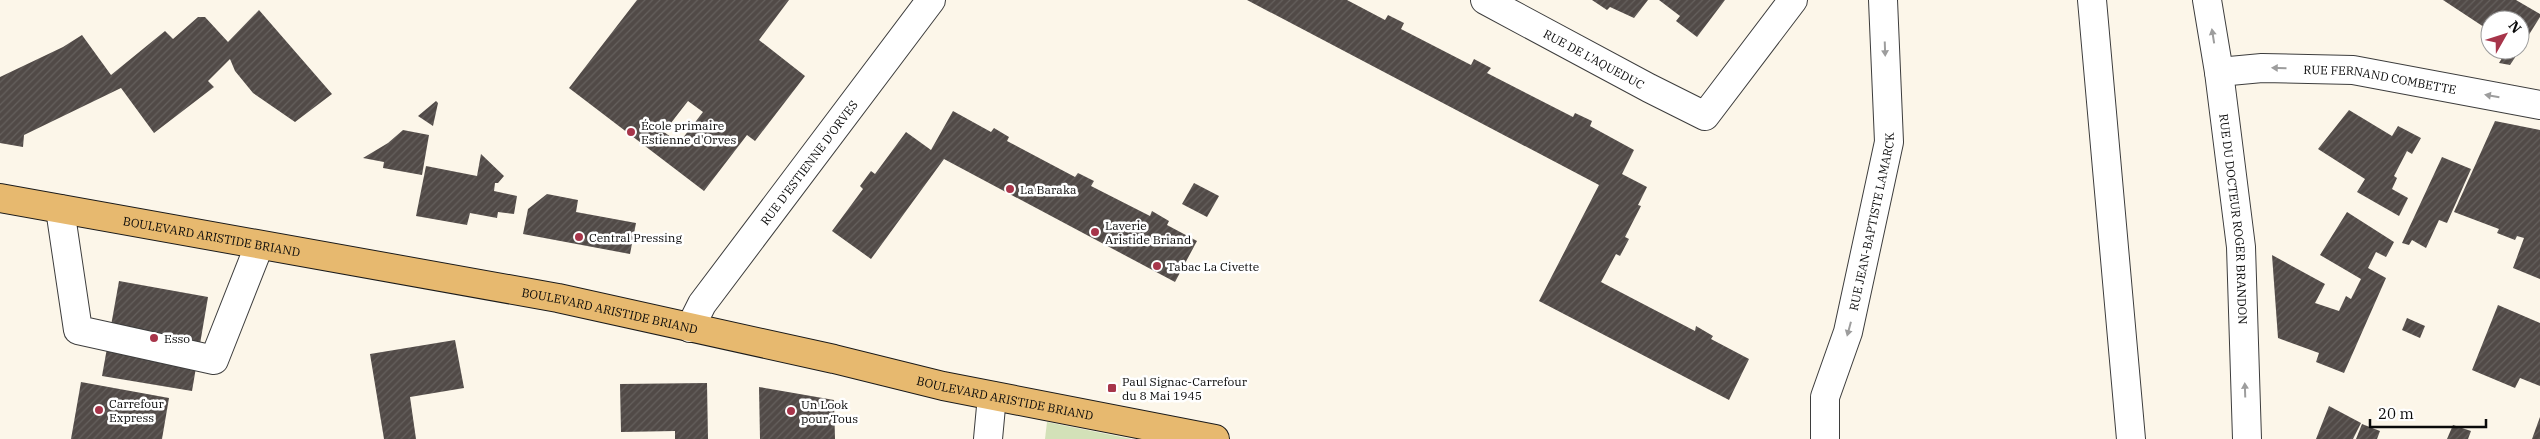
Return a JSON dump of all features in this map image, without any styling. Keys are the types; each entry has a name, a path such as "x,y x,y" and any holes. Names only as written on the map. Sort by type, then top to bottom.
{"main road":[{"name":"BOULEVARD ARISTIDE BRIAND","path":"0,198 259,246 558,298 992,396 1216,439"}],"street":[{"name":"RUE D'ESTIENNE D'ORVES","path":"690,328 702,304 931,0"},
{"name":"RUE DE L'AQUEDUC","path":"1485,0 1705,116 1793,0"},
{"name":"RUE JEAN-BAPTISTE LAMARCK","path":"1826,439 1825,396 1848,332 1889,142 1883,0"},
{"path":"2092,0 2131,439"},
{"name":"RUE DU DOCTEUR ROGER BRANDON","path":"2207,0 2219,72 2241,248 2247,439"},
{"name":"RUE FERNAND COMBETTE","path":"2219,72 2262,68 2353,70 2540,105"},
{"path":"60,209 78,330 214,360 259,246"},
{"path":"988,439 992,396"}],"green space":[{"path":"1047,422 1132,439 1045,439"}],"building":[{"path":"637,0 789,0 759,40 805,76 755,141 747,135 704,191 569,88","holes":["688,101 703,112 679,143 664,132"]},
{"path":"1247,0 1347,0 1385,20 1388,15 1404,23 1401,29 1471,65 1474,59 1491,68 1487,73 1573,117 1575,113 1592,121 1590,126 1634,150 1622,174 1647,187 1638,205 1641,206 1625,237 1629,239 1620,256 1616,254 1601,282 1695,331 1696,326 1713,336 1711,339 1749,359 1729,400 1539,301 1599,185"},
{"path":"1592,0 1648,0 1634,18 1610,7 1607,10"},
{"path":"1659,0 1725,0 1697,37 1676,21 1680,16"},
{"path":"2443,0 2516,0 2540,14 2530,33 2530,10 2480,10 2480,24"},
{"path":"259,10 332,94 295,122 253,93 235,71 230,59 208,81 214,87 154,133 121,88 24,135 23,147 0,143 0,77 63,47 82,35 111,75 165,31 173,39 198,17 205,17 228,42"},
{"path":"2501,60 2513,60 2510,65 2499,63"},
{"path":"436,101 438,103 433,126 418,116"},
{"path":"2349,110 2392,136 2398,126 2421,138 2412,154 2407,151 2394,176 2397,178 2392,189 2408,198 2399,216 2357,192 2365,179 2318,149"},
{"path":"953,111 991,132 994,128 1009,137 1007,141 1075,177 1078,173 1094,181 1091,186 1150,216 1152,211 1169,221 1167,225 1197,241 1175,282 944,159 871,259 832,231 863,189 860,186 871,171 875,174 906,132 931,150"},
{"path":"2495,121 2540,130 2540,279 2513,268 2524,238 2517,236 2515,240 2497,233 2499,229 2454,212"},
{"path":"403,130 429,135 422,175 383,168 384,162 363,158 388,143"},
{"path":"481,154 504,176 498,183 495,183 494,191 517,196 514,214 498,212 497,218 470,213 467,225 416,216 426,166 477,176"},
{"path":"2442,157 2471,169 2447,223 2439,220 2426,248 2412,240 2409,245 2402,243"},
{"path":"1194,183 1219,196 1207,217 1182,204"},
{"path":"547,194 578,200 576,212 636,223 630,254 523,234 528,209"},
{"path":"2347,212 2394,242 2386,257 2376,252 2368,268 2386,278 2344,373 2316,362 2319,353 2278,338 2272,255 2325,284 2315,303 2339,311 2346,296 2351,299 2361,279 2320,255"},
{"path":"119,281 208,297 192,391 102,376"},
{"path":"2498,305 2540,323 2540,386 2520,378 2515,388 2472,370"},
{"path":"2407,318 2425,326 2420,338 2402,330"},
{"path":"455,340 464,388 410,397 416,439 384,439 370,354"},
{"path":"81,382 169,398 162,439 71,439"},
{"path":"707,383 708,439 675,439 675,431 621,432 620,384"},
{"path":"759,387 834,400 835,439 760,439"},
{"path":"2329,406 2361,423 2353,439 2316,439"},
{"path":"2540,417 2540,439 2532,439"},
{"path":"2362,424 2380,431 2377,439 2356,439"},
{"path":"2453,425 2471,431 2468,439 2447,439"}],"place":[{"name":"École primaire Estienne d'Orves","path":"631,132"},
{"name":"La Baraka","path":"1010,189"},
{"name":"Laverie Aristide Briand","path":"1095,232"},
{"name":"Central Pressing","path":"579,237"},
{"name":"Tabac La Civette","path":"1157,266"},
{"name":"Esso","path":"154,338"},
{"name":"Paul Signac-Carrefour du 8 Mai 1945","path":"1112,388"},
{"name":"Carrefour Express","path":"99,410"},
{"name":"Un Look pour Tous","path":"791,411"}]}
